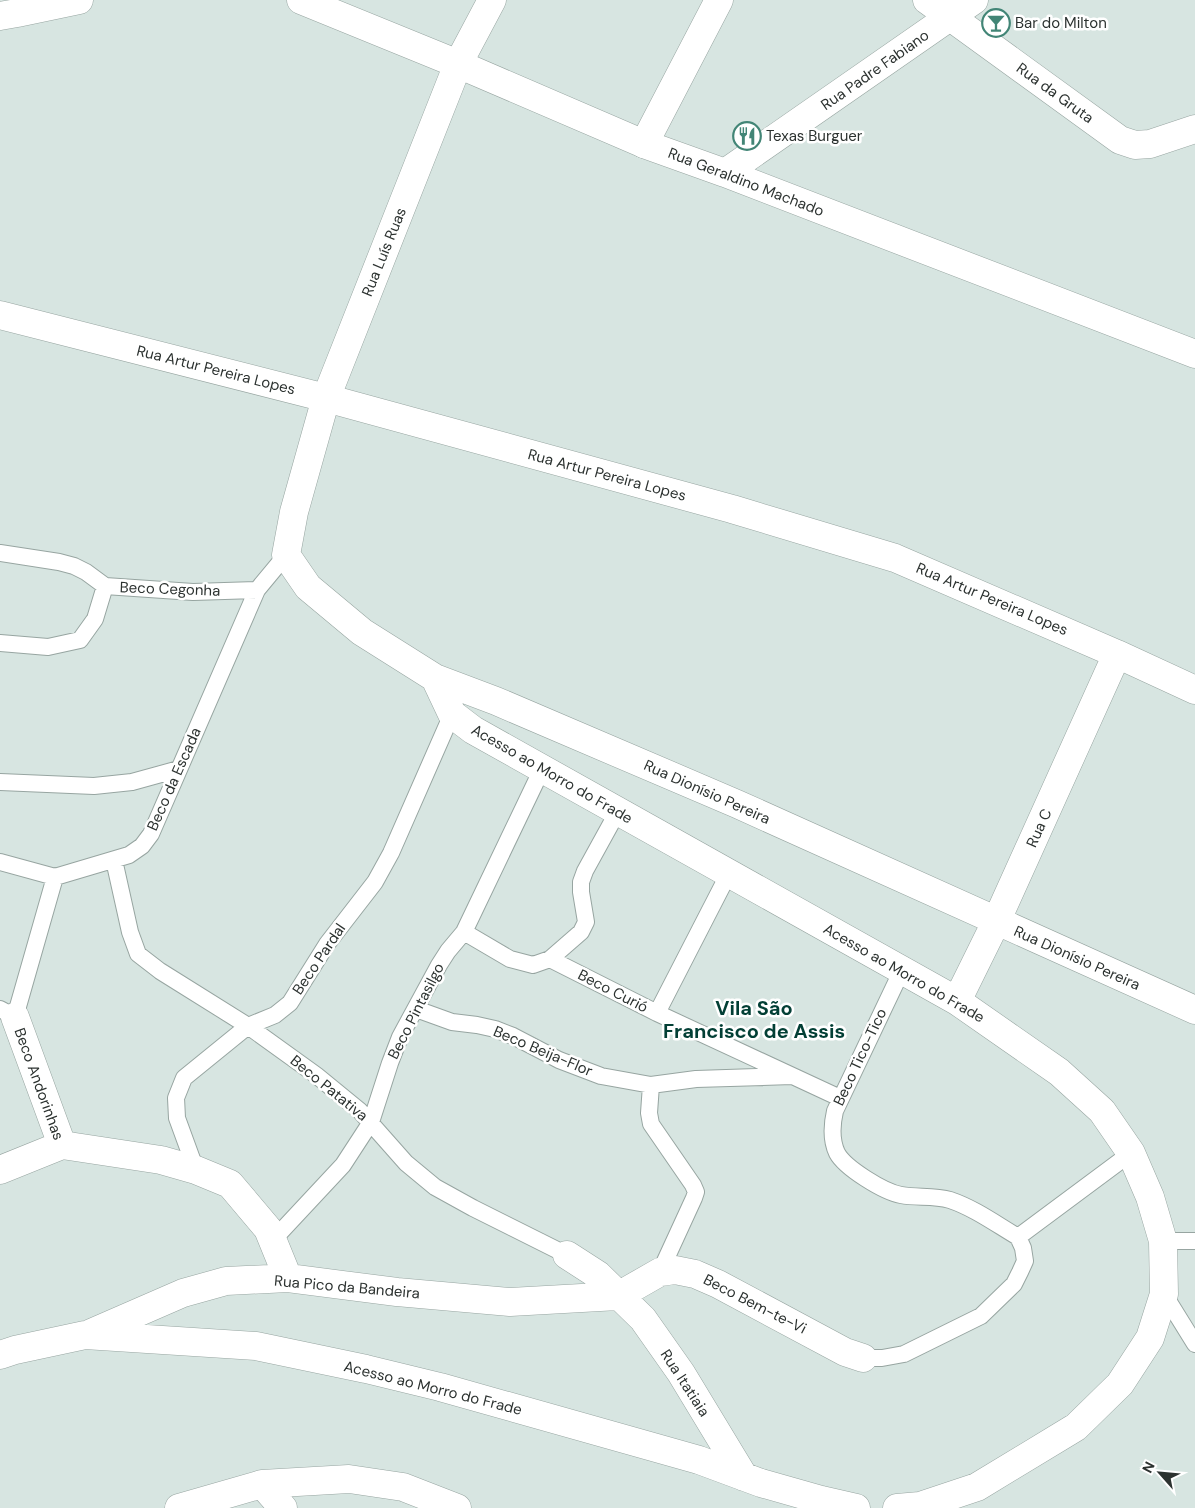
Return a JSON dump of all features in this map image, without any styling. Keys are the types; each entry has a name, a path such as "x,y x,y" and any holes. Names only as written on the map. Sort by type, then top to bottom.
{"street":[{"path":"0,16 79,0"},
{"name":"Rua Geraldino Machado","path":"301,0 458,64 644,144 726,173 1195,354"},
{"name":"Rua Luís Ruas","path":"286,555 294,512 326,398 458,64 492,0"},
{"path":"644,144 719,0"},
{"name":"Rua da Gruta","path":"927,0 1120,140 1135,145 1150,144 1195,129"},
{"name":"Rua Padre Fabiano","path":"726,173 951,18 974,0"},
{"name":"Rua Artur Pereira Lopes","path":"0,315 326,398 732,509 895,558 1117,654 1195,690"},
{"name":"Rua Dionísio Pereira","path":"286,555 308,587 362,632 435,678 496,701 737,804 1195,1010"},
{"name":"Rua C","path":"958,1001 996,922 1117,654"},
{"name":"Acesso ao Morro do Frade","path":"435,678 452,714 473,730 958,1001 1060,1072 1102,1112 1131,1153 1150,1197 1163,1241 1164,1294 1150,1338 1120,1384 1076,1427 977,1487 913,1507"},
{"name":"Beco Andorinhas","path":"0,1170 62,1145 8,1013"},
{"path":"62,1145 161,1160 196,1170 230,1184 268,1228 288,1278"},
{"name":"Beco Patativa","path":"568,1255 598,1275 618,1296"},
{"name":"Beco Bem-te-Vi","path":"618,1296 660,1272 675,1270 695,1274 711,1280 845,1352 863,1358"},
{"name":"Rua Pico da Bandeira","path":"85,1336 183,1293 226,1281 288,1278 397,1292 510,1302 618,1296"},
{"name":"Rua Itatiaia","path":"618,1296 643,1319 681,1373 744,1477"},
{"name":"Acesso ao Morro do Frade","path":"0,1355 15,1350 85,1336 256,1346 440,1387 699,1460 744,1477 821,1500 856,1508"},
{"path":"179,1508 262,1484 349,1478 403,1488 457,1508"},
{"path":"262,1484 283,1508"}],"lane":[{"name":"Beco Cegonha","path":"0,553 74,566 105,586 194,592 257,590"},
{"name":"Beco da Escada","path":"55,877 129,855 142,846 151,834 257,590 286,555"},
{"path":"0,643 48,647 80,640 95,619 105,586"},
{"name":"Beco Pardal","path":"196,1170 177,1118 176,1098 184,1078 248,1026 275,1015 290,1003 327,944 375,882 391,853 452,714"},
{"path":"0,782 94,786 132,782 179,769"},
{"name":"Beco Pintasilgo","path":"272,1240 343,1165 372,1122 390,1062 400,1037 438,965 464,932 542,769"},
{"path":"464,932 510,959 533,965 550,959 581,932 586,922 581,882 585,871 618,811"},
{"name":"Beco Patativa","path":"114,860 130,932 138,954 160,971 248,1026 316,1075 372,1122 406,1163 435,1187 568,1255"},
{"path":"0,862 55,877 8,1013"},
{"path":"657,1013 729,873"},
{"name":"Beco Curió","path":"550,959 657,1013 840,1098"},
{"name":"Beco Tico-Tico","path":"902,970 835,1111 832,1123 833,1138 838,1153 859,1174 885,1189 901,1195 933,1196 950,1200 966,1206 1018,1237"},
{"name":"Beco Beija-Flor","path":"416,1009 452,1022 496,1029 559,1060 601,1076 652,1085 696,1079 792,1076"},
{"path":"652,1085 649,1113 651,1124 696,1192 660,1272"},
{"path":"863,1358 882,1358 904,1354 981,1316 1014,1284 1020,1272 1024,1260 1023,1248 1018,1237 1131,1153"},
{"path":"1163,1241 1195,1240"},
{"path":"1164,1294 1195,1344"}],"place":[{"name":"Bar do Milton","path":"996,23"},
{"name":"Texas Burguer","path":"747,136"}],"district":[{"name":"Vila São Francisco de Assis","path":"754,1020"}]}
